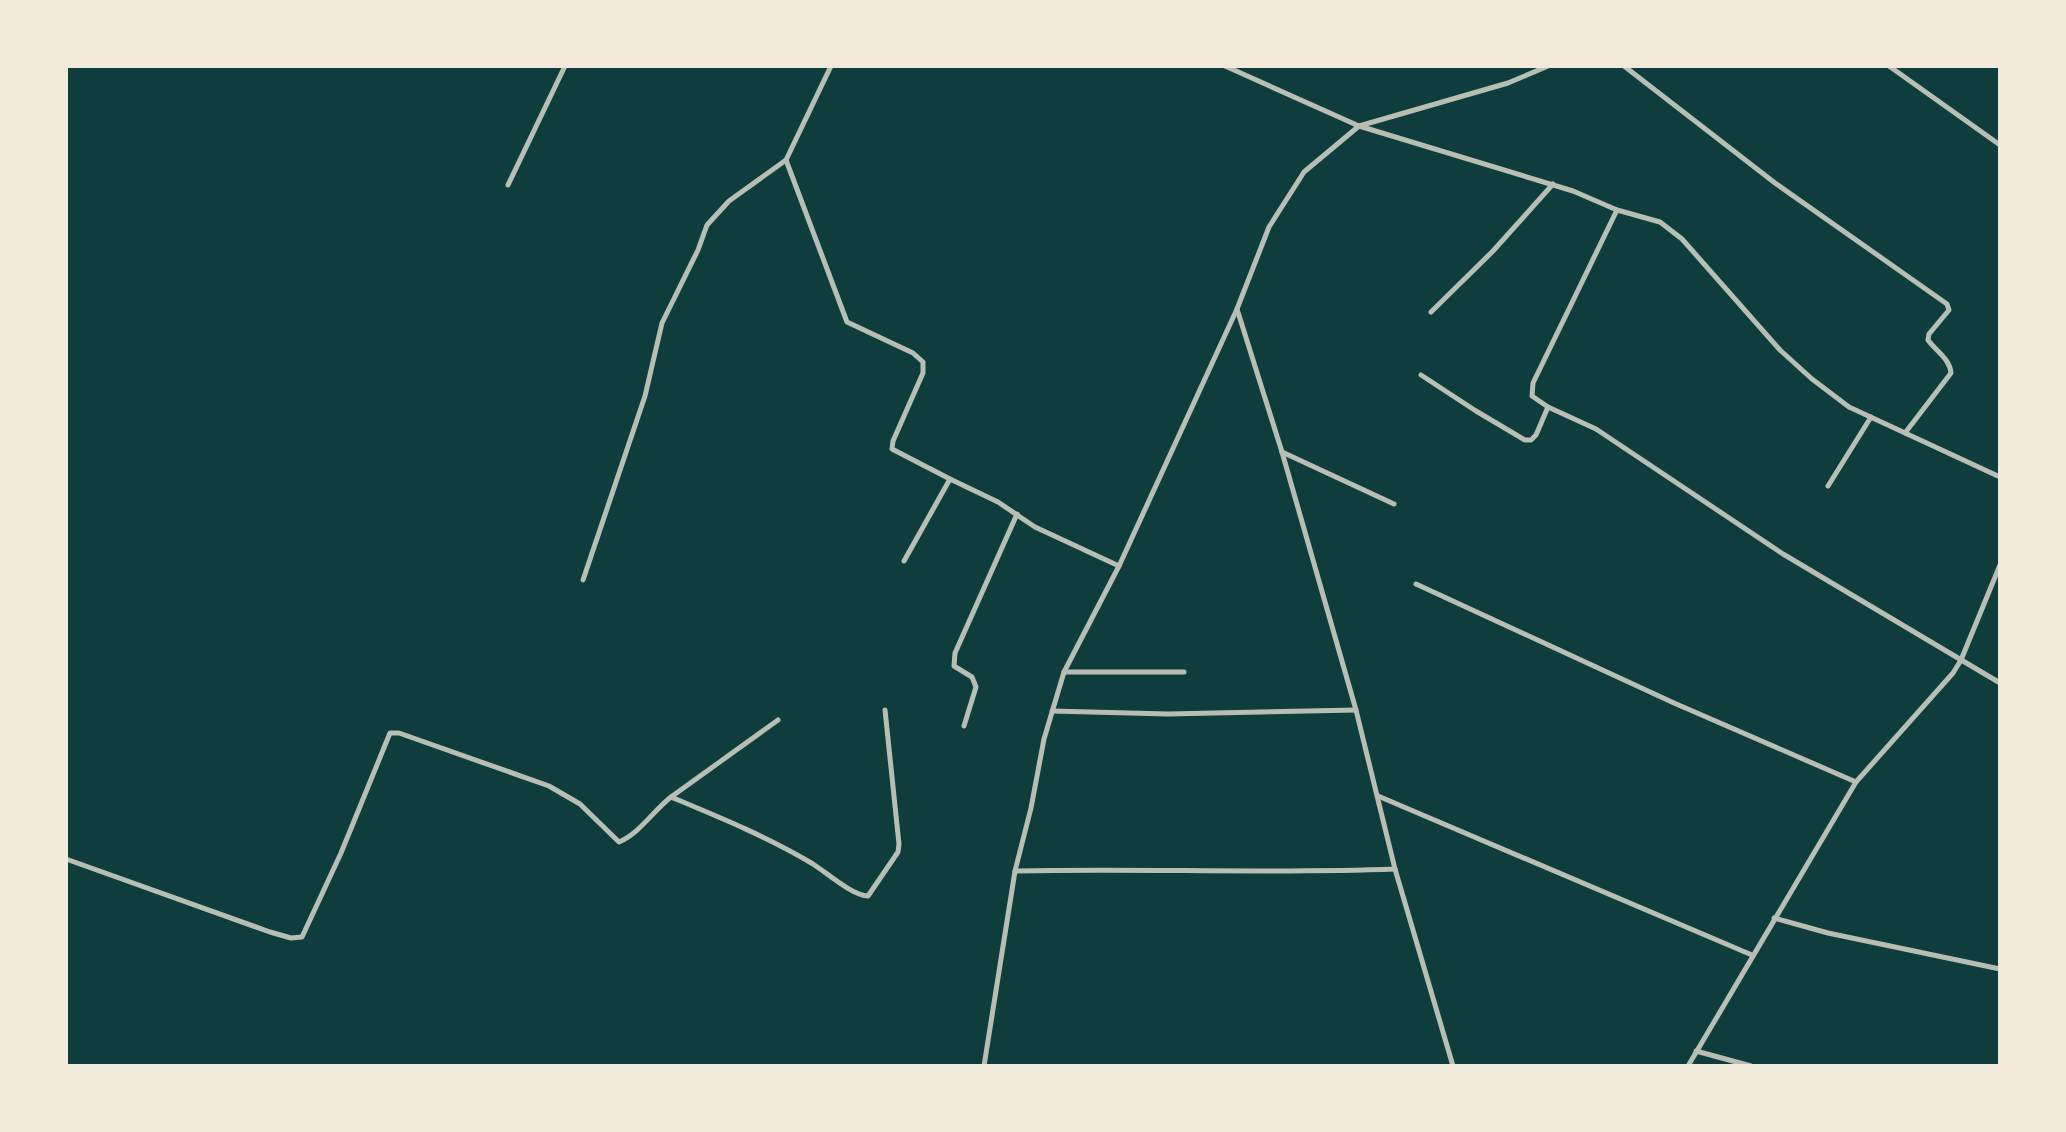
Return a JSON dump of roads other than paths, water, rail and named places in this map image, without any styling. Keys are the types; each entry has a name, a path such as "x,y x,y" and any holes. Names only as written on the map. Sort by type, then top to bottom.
{"street":[{"path":"508,185 565,66"},
{"path":"583,580 645,396 662,323 698,250 707,225 729,201 786,160 831,66"},
{"path":"1225,66 1359,126 1553,184 1617,210 1660,222 1682,239 1798,367 1849,407 2000,477"},
{"path":"984,1066 1015,871 1052,711 1064,671 1119,566 1237,309 1269,227 1304,172 1359,126 1508,82 1548,66"},
{"path":"1624,66 1775,183 1947,304 1949,310 1929,334 1928,340 1947,361 1951,373 1905,433"},
{"path":"1889,66 2000,145"},
{"path":"786,160 847,323 914,353 923,362 923,373 892,449 982,493 1035,527 1119,566"},
{"path":"1431,312 1493,251 1553,184"},
{"path":"1617,210 1533,383 1532,396 1548,407 1596,429 1783,554 2000,683"},
{"path":"1237,309 1282,452 1356,710 1395,869 1453,1066"},
{"path":"1421,375 1525,440 1531,440 1536,435 1548,407"},
{"path":"1828,486 1871,417"},
{"path":"1282,452 1394,504"},
{"path":"904,561 950,479"},
{"path":"964,726 976,687 972,677 954,666 955,653 1017,514"},
{"path":"1688,1066 1856,782 1953,673 1961,660 2000,565"},
{"path":"1416,584 1674,703 1856,782"},
{"path":"1064,671 1184,671"},
{"path":"671,797 744,827 812,863 858,894 868,896 898,852 899,844 885,710"},
{"path":"1052,711 1168,714 1356,710"},
{"path":"66,859 291,939 302,937 390,733 399,733 549,786 580,804 619,842 632,836 654,810 778,720"},
{"path":"1378,796 1752,955"},
{"path":"1015,871 1179,869 1312,873 1395,869"},
{"path":"1774,918 1828,933 2000,970"},
{"path":"1696,1051 1751,1066"}]}
